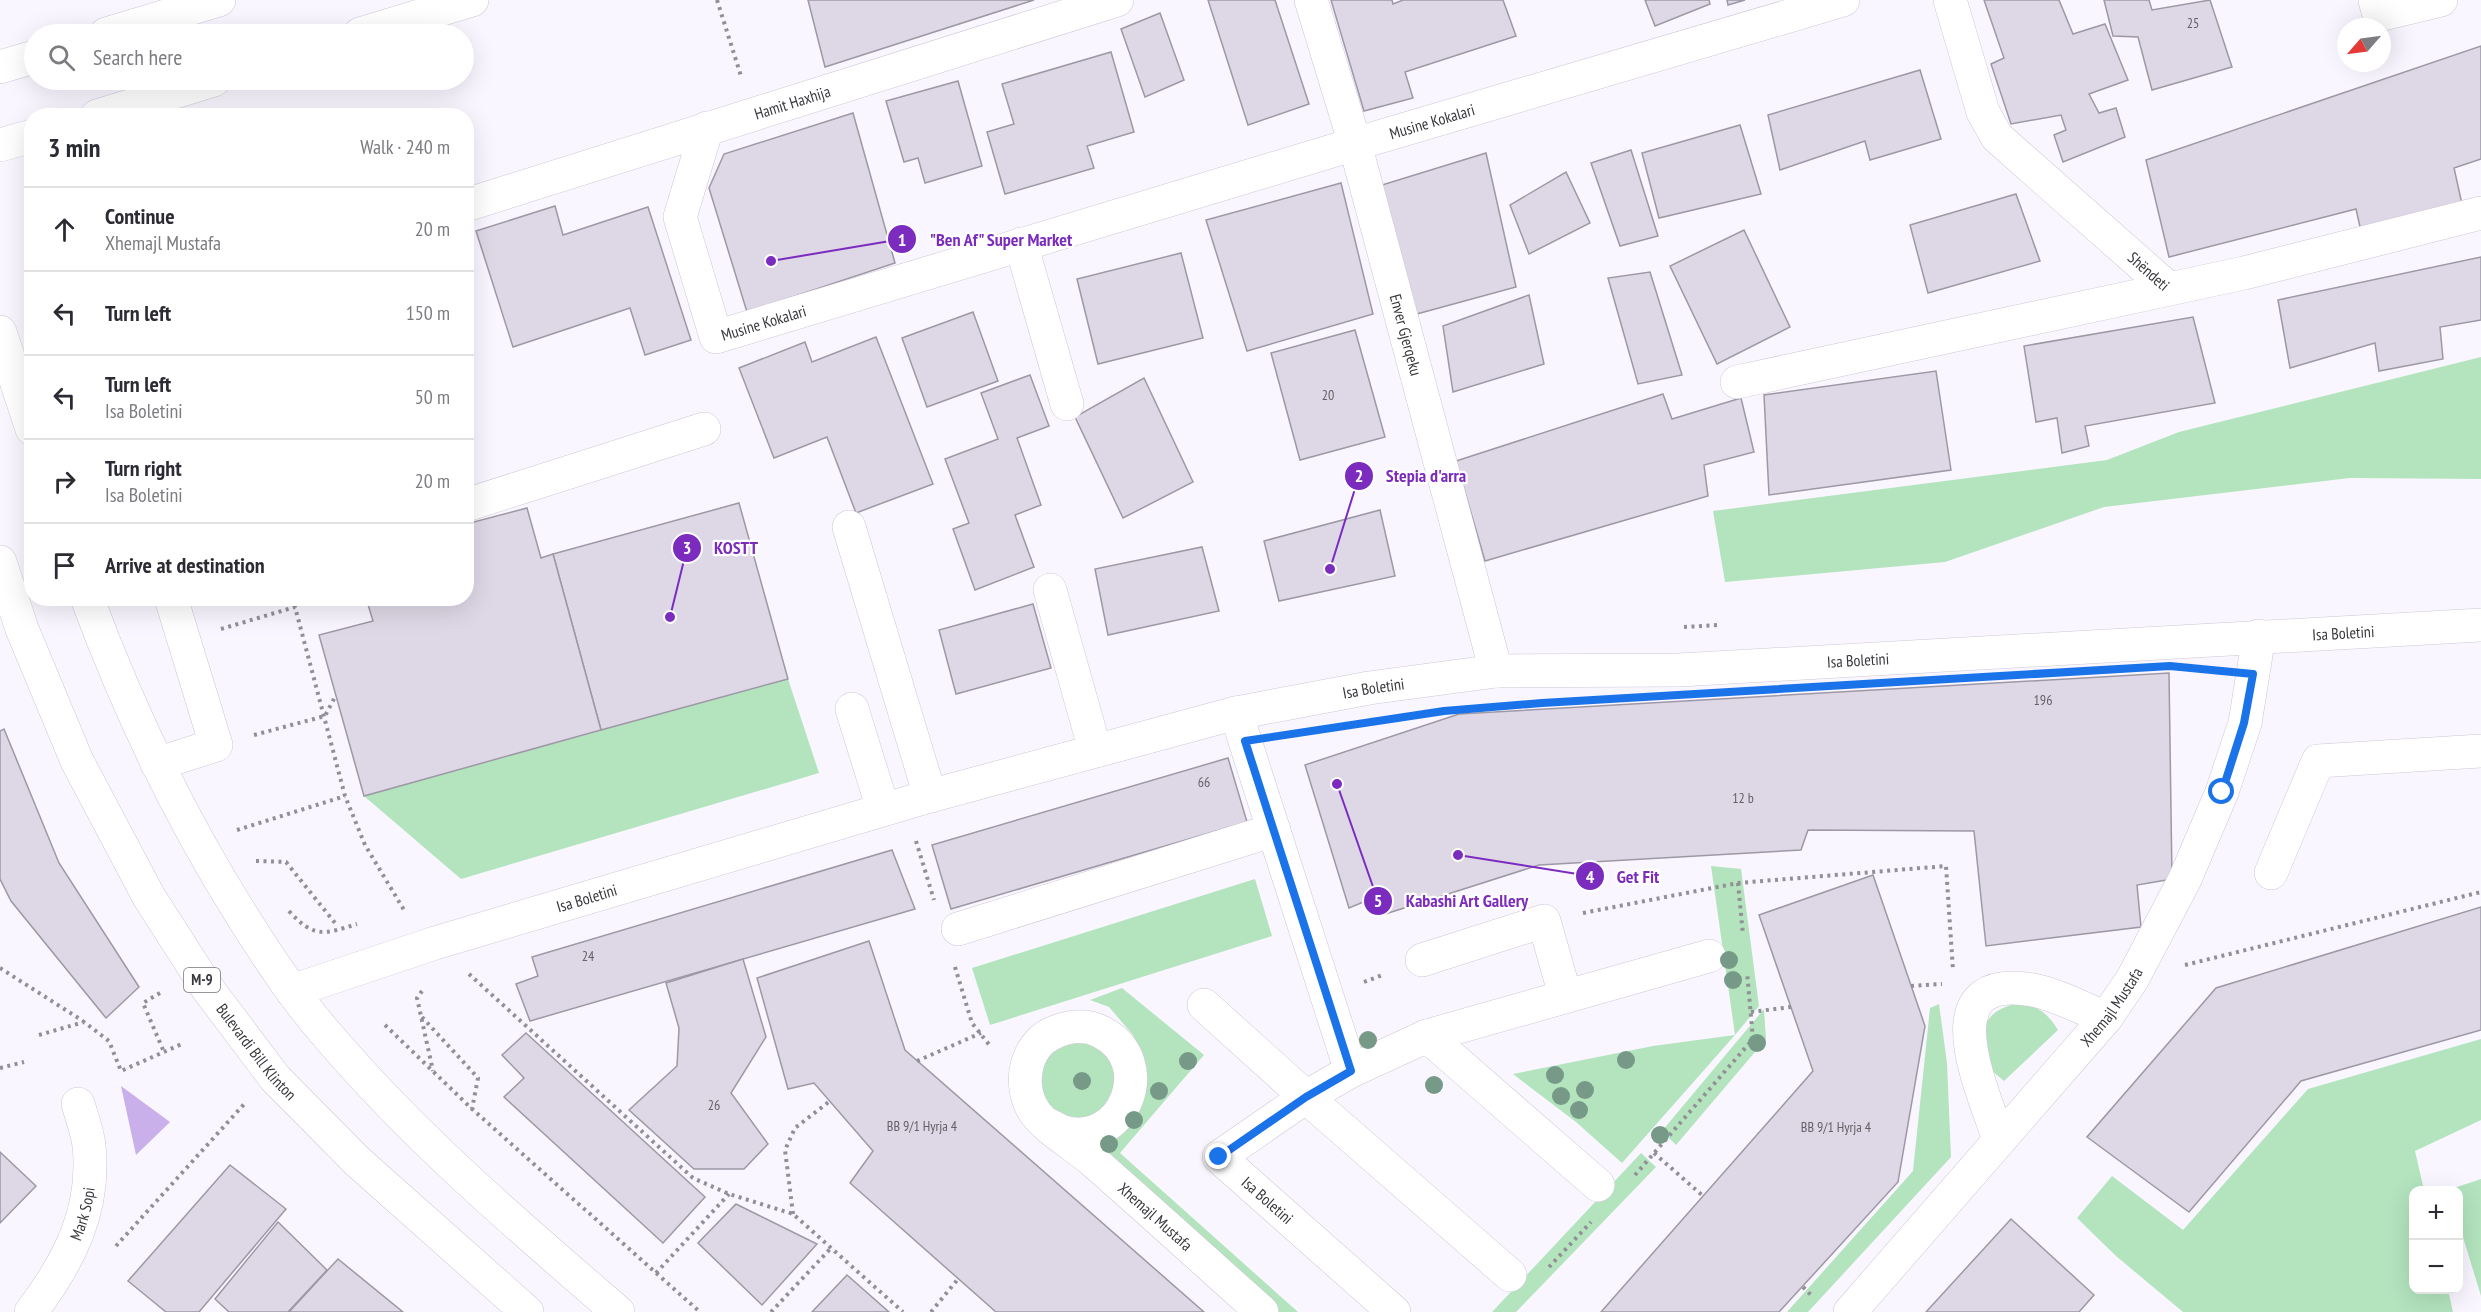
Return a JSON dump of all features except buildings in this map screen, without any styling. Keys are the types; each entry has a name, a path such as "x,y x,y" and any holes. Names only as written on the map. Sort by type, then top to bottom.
{"street":[{"path":"139,24 219,0"},
{"path":"393,24 472,0"},
{"name":"Hamit Haxhija","path":"474,202 1117,0"},
{"name":"Enver Gjerqeku","path":"1311,0 1355,144 1496,671"},
{"name":"Musine Kokalari","path":"707,128 680,217 716,337 1355,144 1843,0"},
{"name":"Shëndeti","path":"1950,0 1983,112 1997,137 2168,288 2244,273 2481,213"},
{"path":"2375,0 2379,15 2441,0"},
{"path":"0,67 24,60"},
{"path":"123,108 182,90"},
{"path":"0,145 24,138"},
{"path":"1021,244 1067,404"},
{"path":"1737,382 2168,288"},
{"path":"0,332 24,405"},
{"path":"474,502 704,429"},
{"path":"849,526 905,803"},
{"name":"Bulevardi Bill Klinton","path":"0,562 22,628 77,761 149,897 208,989 275,1078 357,1161 527,1312"},
{"path":"1050,590 1095,750"},
{"path":"90,606 138,726 157,764 210,865 292,991 328,1037 402,1116 501,1211 618,1312"},
{"path":"157,764 216,745 173,606"},
{"name":"Isa Boletini","path":"292,991 435,943 905,803 1236,713 1369,688 1496,671 1679,670 2481,625"},
{"name":"Xhemajl Mustafa","path":"1850,1312 2106,1018 2133,978 2184,879 2222,792 2244,723 2259,636"},
{"path":"852,709 905,803"},
{"path":"1236,713 1351,1071"},
{"path":"2271,873 2318,761 2481,751"},
{"path":"948,919 1274,830"},
{"path":"1422,960 1544,921 1565,995"},
{"name":"Isa Boletini","path":"1394,1312 1219,1157 1306,1097 1351,1071 1427,1036 1709,956"},
{"path":"1999,1139 1969,1042 1969,1019 1977,1002 1991,992 2012,988 2035,990 2106,1018"},
{"path":"1204,1005 1510,1275"},
{"path":"1427,1036 1598,1185"},
{"name":"Mark Sopi","path":"31,1312 50,1287 62,1265 75,1240 86,1209 90,1176 88,1143 78,1104"},
{"name":"Xhemajl Mustafa","path":"1047,1124 1088,1156 1262,1312"}],"path":[{"path":"717,0 752,114"},
{"path":"183,640 295,608 345,796 365,845 404,910"},
{"path":"216,745 325,716 336,694"},
{"path":"236,830 345,796"},
{"path":"905,803 948,919"},
{"path":"252,861 285,862 335,923"},
{"path":"1544,921 1738,883 1946,866 1954,972"},
{"path":"2133,978 2481,892"},
{"path":"477,967 466,971 693,1178 729,1194 793,1214 902,1312"},
{"path":"0,968 110,1041 121,1071 184,1043"},
{"path":"957,975 972,1023"},
{"path":"429,983 417,998 433,1071"},
{"path":"160,993 143,1003 164,1052"},
{"path":"1751,1012 1791,1007"},
{"path":"422,1016 478,1078 472,1109"},
{"path":"39,1035 84,1022"},
{"path":"385,1025 472,1109 700,1312"},
{"path":"917,1061 981,1034"},
{"path":"0,1068 24,1062"},
{"path":"793,1214 785,1150 795,1128 830,1101"},
{"path":"111,1252 246,1102"},
{"path":"1654,1153 1703,1196"},
{"path":"656,1273 729,1194"},
{"path":"771,1312 831,1248"},
{"path":"931,1312 958,1279"}],"green space":[{"path":"2481,357 2481,479 2350,478 2104,507 1945,562 1725,582 1713,511 2107,460 2179,432"},
{"path":"788,679 819,773 461,879 364,796"},
{"path":"1711,866 1741,869 1759,1006 1735,1035"},
{"path":"1255,879 1272,936 990,1025 972,968"},
{"path":"1122,988 1204,1055 1120,1153 1298,1312 1262,1312 1088,1156 1142,1097 1146,1066 1133,1035 1109,1007 1090,1000"},
{"path":"1939,1004 1947,1063 1951,1157 1808,1312 1787,1312 1913,1171 1930,1008"},
{"path":"2014,1004 2035,1007 2050,1018 2058,1030 2004,1081 1985,1065 1985,1026 1994,1014"},
{"path":"1764,1009 1766,1039 1676,1145 1662,1131"},
{"path":"1735,1035 1622,1163 1576,1122 1513,1074 1653,1046"},
{"path":"2481,1039 2481,1120 2415,1151 2423,1186 2409,1186 2409,1294 2449,1294 2453,1312 2183,1312 2116,1256 2077,1218 2112,1176 2183,1230 2308,1089"},
{"path":"1060,1042 1102,1045 1120,1074 1109,1111 1071,1124 1043,1106 1039,1062"},
{"path":"1641,1153 1656,1167 1516,1312 1492,1312"},
{"path":"2481,1179 2481,1296 2463,1237 2463,1186 2460,1186"}],"shaded area":[{"path":"121,1086 170,1122 136,1155"}],"place":[{"name":"\"Ben Af\" Super Market","path":"771,261"},
{"name":"Stepia d'arra","path":"1330,569"},
{"name":"KOSTT","path":"670,617"},
{"name":"Kabashi Art Gallery","path":"1337,784"},
{"name":"Get Fit","path":"1458,855"}],"route":[{"path":"1219,1157 1306,1097 1351,1071 1245,741 1444,711 1542,703 1778,687 2170,666 2253,674 2244,723 2222,792"}]}
